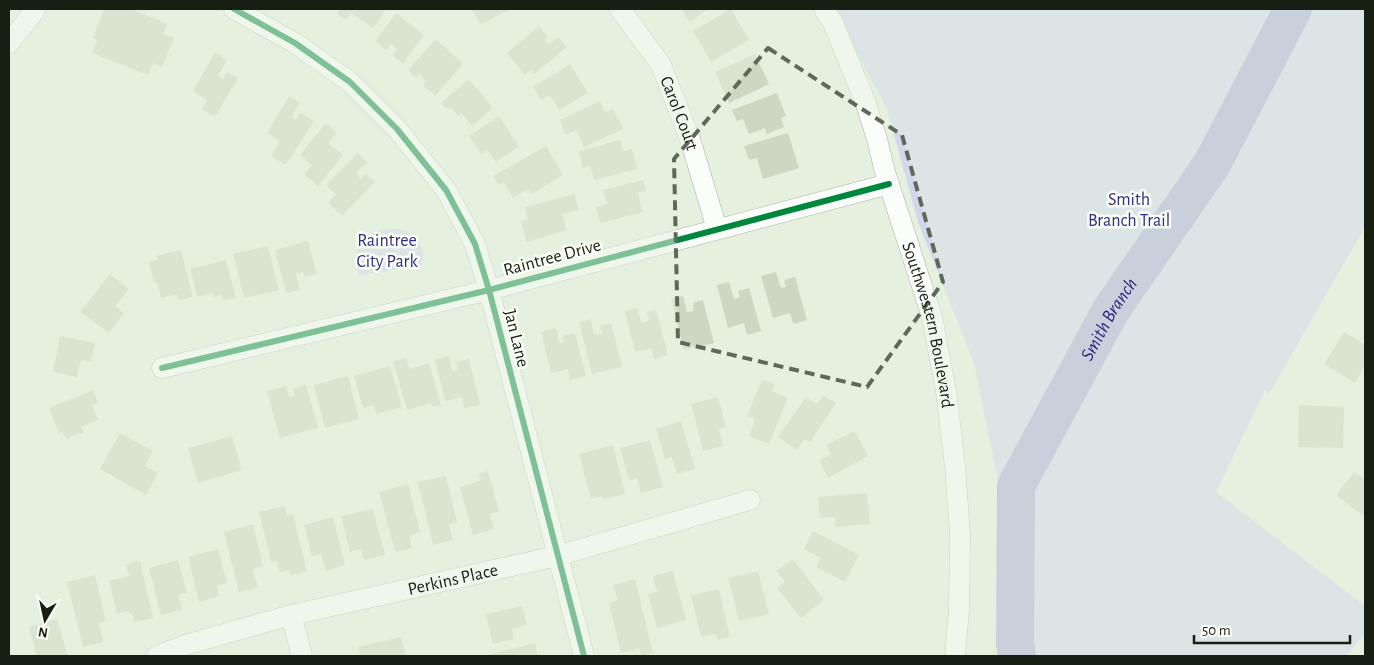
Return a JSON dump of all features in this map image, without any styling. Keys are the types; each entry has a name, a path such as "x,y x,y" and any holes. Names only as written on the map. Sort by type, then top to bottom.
{"street":[{"path":"9,43 36,9"},
{"name":"Jan Lane","path":"234,9 295,43 350,82 396,129 446,190 475,244 489,290 584,656"},
{"name":"Carol Court","path":"620,9 661,65 690,139 717,229"},
{"name":"Southwestern Boulevard","path":"824,9 833,23 865,101 889,184 932,317 946,391 955,466 960,534 959,610 955,656"},
{"name":"Raintree Drive","path":"162,368 489,290 889,184"},
{"name":"Perkins Place","path":"157,656 185,645 291,615 557,556 750,500"},
{"path":"291,615 302,656"}],"highlighted area":[{"path":"768,48 902,135 943,282 867,387 678,342 674,159"}],"green space":[{"name":"Smith Branch Trail","path":"833,9 1365,9 1365,227 1269,394 1265,390 1216,492 1365,606 1365,633 1346,656 1035,656 974,363 918,222 887,109"},
{"name":"Raintree City Park","path":"384,229 400,229 414,236 422,249 423,259 421,264 360,275 356,260 360,246 370,235"}],"building":[{"path":"104,9 131,9 168,24 163,34 174,38 162,67 153,63 148,75 92,53 97,40 93,38"},
{"path":"340,9 386,9 373,28 351,13 346,20 337,14"},
{"path":"471,9 509,9 481,25"},
{"path":"685,9 708,9 690,22 682,11"},
{"path":"731,9 749,40 711,62 693,31"},
{"path":"396,13 424,35 403,64 392,55 397,49 391,44 386,50 375,41"},
{"path":"539,26 548,37 544,40 549,45 558,37 567,47 534,74 531,70 525,75 507,53"},
{"path":"436,39 463,64 435,96 423,85 426,81 419,74 416,78 408,70"},
{"path":"215,52 227,60 218,76 223,79 227,72 238,78 215,117 202,109 207,100 193,91"},
{"path":"755,54 769,84 729,103 715,72"},
{"path":"570,64 588,93 559,110 550,95 541,100 533,87"},
{"path":"469,79 493,108 472,126 461,113 458,116 450,107 447,109 441,103"},
{"path":"777,93 786,116 781,118 784,127 767,134 765,128 749,134 743,119 737,121 732,110"},
{"path":"289,96 300,103 291,117 296,120 300,113 314,121 286,165 271,156 280,141 267,133"},
{"path":"600,101 605,112 613,109 623,129 584,147 576,130 566,135 560,120"},
{"path":"499,116 519,146 496,162 487,150 481,154 469,136"},
{"path":"326,123 337,133 328,143 343,155 318,186 304,174 312,165 300,155"},
{"path":"788,133 799,168 763,179 757,158 749,160 744,146"},
{"path":"620,140 623,151 632,149 637,169 594,180 590,166 583,168 579,151"},
{"path":"546,146 563,175 531,194 528,189 513,198 504,182 499,185 493,176"},
{"path":"358,153 367,162 356,173 361,179 366,174 375,182 342,216 328,203 336,194 326,185"},
{"path":"643,180 646,191 638,193 643,212 600,223 596,207 607,204 603,190"},
{"path":"574,194 579,210 562,214 567,230 526,242 521,221 528,219 525,207"},
{"path":"308,241 317,274 305,277 303,272 296,274 300,290 286,293 275,250"},
{"path":"268,246 279,290 244,298 233,254"},
{"path":"181,250 193,297 179,300 177,294 161,298 157,282 154,283 149,262 158,260 156,256"},
{"path":"226,260 236,298 223,300 222,295 213,297 212,293 197,297 190,269"},
{"path":"776,272 781,288 786,287 784,280 795,277 807,320 793,324 790,313 773,318 761,276"},
{"path":"110,274 129,289 115,306 124,313 109,333 80,312"},
{"path":"729,282 734,299 740,297 738,291 749,288 761,331 747,335 744,323 728,328 717,285"},
{"path":"683,296 687,312 694,311 693,303 703,300 714,343 684,350 671,299"},
{"path":"637,308 641,323 649,321 647,312 656,310 668,355 654,359 651,348 635,352 625,311"},
{"path":"591,319 594,335 602,334 600,326 611,323 622,367 592,374 579,322"},
{"path":"556,328 559,343 564,342 563,336 575,333 586,376 570,380 568,369 551,373 541,332"},
{"path":"1344,332 1365,345 1365,365 1355,383 1324,364"},
{"path":"60,336 95,343 91,362 81,360 77,377 53,372"},
{"path":"449,356 452,371 458,370 456,362 469,359 480,405 464,408 462,397 445,401 435,360"},
{"path":"407,358 409,369 429,363 441,405 432,407 431,403 407,410 393,361"},
{"path":"390,366 402,407 376,414 374,405 363,408 354,376"},
{"path":"348,376 359,419 325,428 314,385"},
{"path":"762,379 775,384 772,391 788,398 769,444 749,436 755,419 747,416"},
{"path":"306,385 318,428 280,438 267,391 286,386 289,397 295,396 293,389"},
{"path":"93,390 98,403 92,405 98,420 81,427 84,432 66,439 62,431 59,433 49,408"},
{"path":"823,395 836,403 810,442 805,439 797,450 778,437 806,397 817,404"},
{"path":"718,397 726,427 719,429 723,446 703,451 691,404"},
{"path":"1299,405 1344,407 1343,448 1298,447"},
{"path":"681,421 695,469 677,474 672,457 665,459 656,429"},
{"path":"855,431 868,456 828,478 819,460 831,454 826,445"},
{"path":"120,433 153,451 145,466 158,473 146,495 100,469"},
{"path":"232,436 242,470 198,483 188,448"},
{"path":"650,440 663,487 641,493 637,478 629,481 620,448"},
{"path":"613,445 625,494 603,499 602,496 591,499 579,454"},
{"path":"488,471 499,511 490,514 494,529 473,535 460,487 480,481 478,474"},
{"path":"1354,472 1365,480 1365,517 1336,495"},
{"path":"446,476 457,522 449,524 453,540 433,545 418,482"},
{"path":"408,484 420,532 409,536 412,548 395,552 379,492"},
{"path":"867,493 870,524 836,527 835,517 820,518 818,497"},
{"path":"285,506 287,516 293,514 307,572 291,575 289,570 280,572 277,561 271,562 259,512"},
{"path":"373,509 385,555 364,560 361,549 350,552 341,516"},
{"path":"333,517 345,565 326,571 321,554 312,556 304,525"},
{"path":"253,524 263,567 253,569 258,588 239,592 224,532"},
{"path":"813,531 859,555 845,582 816,567 821,558 804,549"},
{"path":"218,549 227,583 217,585 219,596 199,602 188,557"},
{"path":"793,559 824,600 801,618 777,588 785,582 776,571"},
{"path":"178,560 187,593 178,595 182,610 161,615 149,568"},
{"path":"140,561 153,618 134,622 129,611 117,614 109,581 129,576 126,564"},
{"path":"673,571 686,620 657,628 648,594 657,592 653,576"},
{"path":"758,571 769,614 739,621 728,578"},
{"path":"95,575 106,621 99,623 103,642 83,647 67,582"},
{"path":"635,579 653,653 641,656 639,648 621,653 609,603 618,600 613,585"},
{"path":"719,589 730,637 718,640 716,634 701,637 691,595"},
{"path":"522,606 527,625 512,629 514,639 493,644 486,614"},
{"path":"57,619 68,656 37,656 29,627"},
{"path":"401,637 406,656 360,656 358,647"},
{"path":"535,643 538,656 484,656"}],"waterway":[{"name":"Smith Branch","path":"1017,656 1015,644 1016,486 1111,310 1212,164 1293,9"}],"cycle path":[{"path":"234,9 295,43 350,82 397,129 446,190 475,244 489,290 584,656"},
{"path":"162,368 489,290 889,184"}]}
